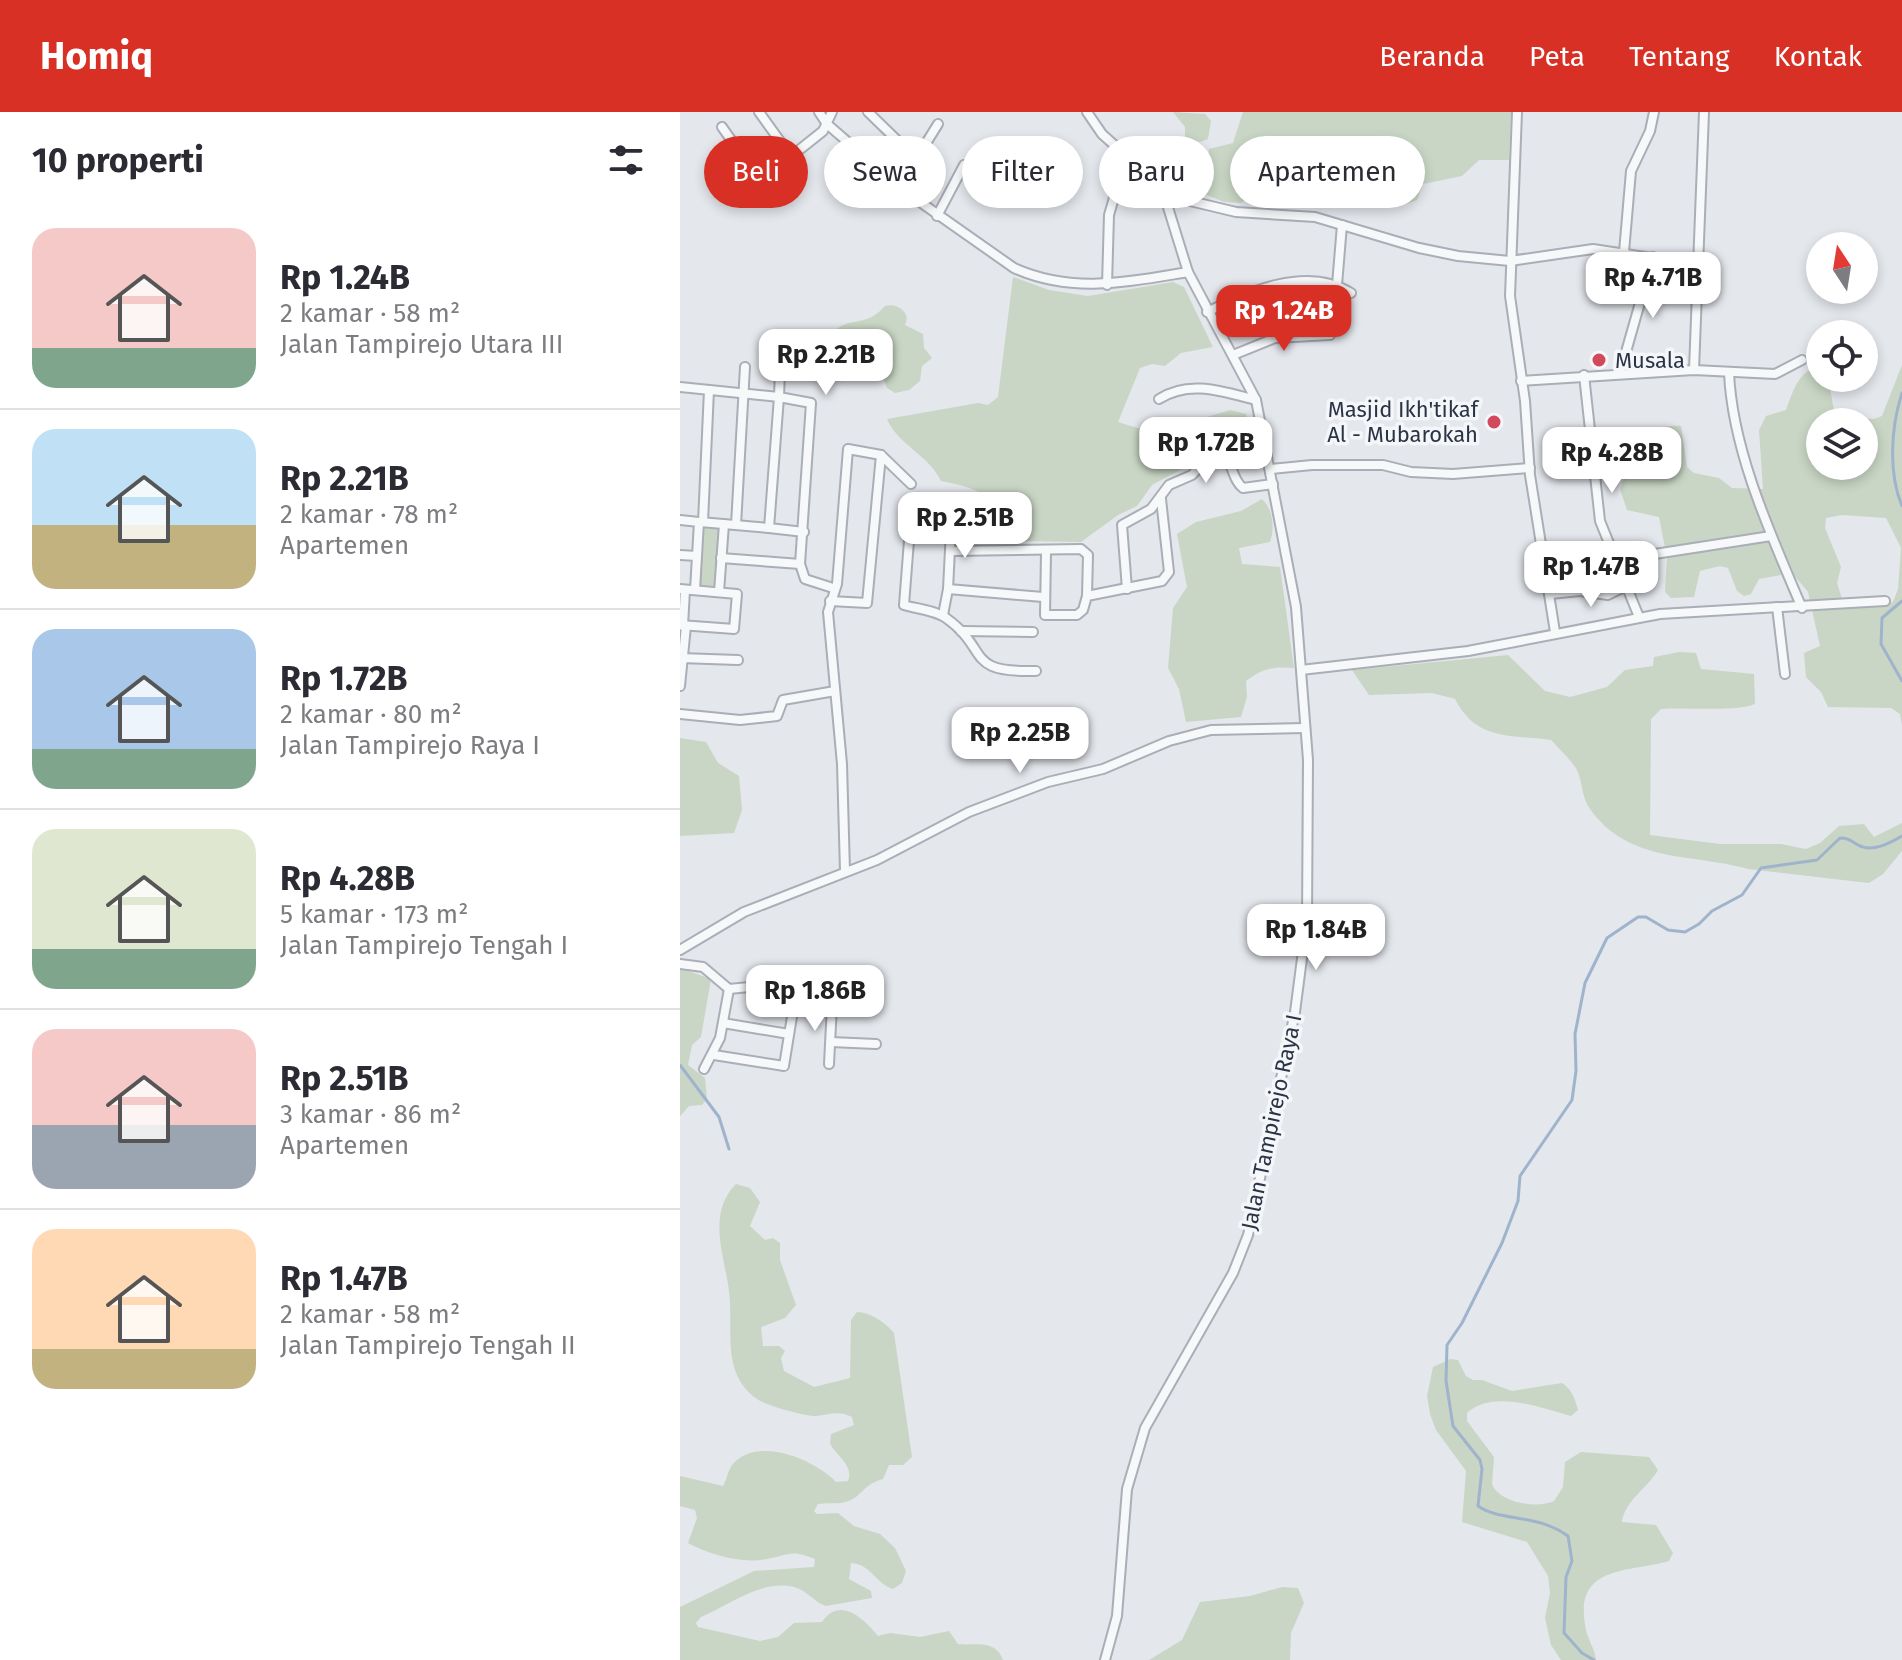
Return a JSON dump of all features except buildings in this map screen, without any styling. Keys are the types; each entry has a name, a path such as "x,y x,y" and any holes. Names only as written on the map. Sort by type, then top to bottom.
{"street":[{"path":"759,112 776,136"},
{"path":"819,112 841,136"},
{"path":"808,142 823,131 832,112"},
{"path":"868,112 893,136"},
{"path":"1087,112 1105,136"},
{"path":"1517,112 1511,306 1530,468 1555,632"},
{"path":"1624,252 1631,171 1648,137 1654,112"},
{"path":"1694,370 1704,112"},
{"path":"931,136 938,124"},
{"path":"722,127 728,136"},
{"path":"937,216 962,169"},
{"path":"1214,207 1236,212 1315,217 1419,248 1510,261 1568,251 1624,252 1711,267"},
{"path":"927,208 996,252 1014,268 1034,277 1069,284 1107,285 1188,272"},
{"path":"1107,285 1111,208"},
{"name":"Jalan Tampirejo Raya I","path":"1105,1660 1117,1616 1127,1489 1145,1428 1233,1273 1248,1235 1295,1012 1307,920 1305,728 1296,607 1271,469 1256,400 1188,272 1169,208"},
{"path":"1337,285 1342,225"},
{"path":"1620,373 1653,257"},
{"path":"1207,312 1274,285 1308,282 1337,285 1351,293"},
{"path":"1233,355 1275,338 1330,335"},
{"path":"1521,381 1694,370 1781,373 1802,360"},
{"path":"736,525 745,367"},
{"path":"769,528 780,370"},
{"path":"1729,372 1731,413 1771,536 1802,608"},
{"path":"1584,375 1595,492 1603,531 1639,617"},
{"path":"680,387 811,403 800,564 805,579 833,588"},
{"path":"1159,399 1189,388 1223,390 1256,400"},
{"path":"680,686 687,590 697,556 701,522 709,390"},
{"path":"845,871 842,764 830,601 837,584 847,453 853,447 881,455 911,484"},
{"path":"1127,589 1122,525 1145,514 1161,499 1169,485 1192,475 1210,455 1218,453 1230,462 1243,488 1273,484"},
{"path":"830,601 867,603 881,455"},
{"path":"1271,469 1312,465 1383,465 1411,472 1453,474 1530,468"},
{"path":"1087,596 1162,581 1168,576 1161,499"},
{"path":"943,615 948,589 952,510 992,510"},
{"path":"911,515 904,605 943,615 961,631 975,654 988,665 1003,672 1036,671"},
{"path":"680,520 804,532"},
{"path":"719,592 724,524"},
{"path":"1616,560 1771,536"},
{"path":"950,551 1046,552 1081,549 1087,553 1087,596 1077,615 1045,615 1046,552"},
{"path":"680,555 697,556"},
{"path":"721,558 800,564"},
{"path":"1550,594 1580,591 1608,595 1626,586"},
{"path":"948,589 1043,597"},
{"path":"683,626 734,629 737,594 687,590"},
{"path":"1301,670 1468,651 1639,617 1885,601"},
{"path":"1777,607 1785,674"},
{"path":"961,631 1033,632"},
{"path":"681,658 738,660"},
{"path":"680,714 740,720 777,716 783,700 835,691"},
{"path":"680,950 744,912 877,860 969,812 1048,782 1103,769 1185,736 1228,727 1305,728"},
{"path":"680,964 703,967 729,989 749,987 858,1009"},
{"path":"704,1069 714,1055 729,989"},
{"path":"714,1055 782,1067 787,1058 795,998"},
{"path":"829,1064 832,1005"},
{"path":"723,1023 789,1034"},
{"path":"831,1042 876,1044"}],"green space":[{"path":"1173,112 1205,114 1211,121 1208,136 1185,136 1185,127"},
{"path":"1243,112 1511,112 1509,160 1479,160 1462,176 1425,184 1425,136 1235,136"},
{"path":"1230,144 1230,202 1214,198 1214,148"},
{"path":"1013,277 1049,290 1088,296 1173,282 1184,287 1213,347 1181,353 1165,366 1152,364 1140,368 1118,422 1154,433 1230,410 1246,414 1251,439 1208,446 1193,463 1152,485 1137,506 1118,515 1081,542 1017,541 1002,514 988,498 970,488 941,481 929,464 898,436 887,419 978,403 988,405 998,397"},
{"path":"885,306 895,306 904,311 907,318 905,325 923,334 924,348 932,358 922,366 920,381 909,390 895,393 887,388 884,380 865,372 863,364 837,361 828,338 842,326 870,318"},
{"path":"1902,365 1902,725 1900,714 1891,708 1828,707 1821,692 1806,677 1804,653 1820,646 1808,592 1792,573 1759,579 1751,594 1744,596 1737,591 1728,568 1720,566 1700,571 1694,597 1671,598 1665,592 1667,558 1659,517 1627,510 1620,489 1626,473 1626,442 1645,432 1681,426 1687,467 1694,473 1719,478 1732,488 1763,489 1759,430 1766,416 1786,410 1797,383 1806,372 1806,392 1831,392 1834,408 1806,408 1806,480 1878,480 1878,418 1882,416","holes":["1842,515 1886,518 1901,548 1898,589 1893,602 1868,608 1844,605 1837,583 1841,567 1825,528 1826,518"]},
{"path":"1262,499 1272,519 1270,542 1239,548 1242,564 1280,567 1294,668 1268,669 1246,681 1247,697 1241,717 1186,722 1179,689 1168,668 1173,608 1187,587 1177,534 1196,522 1241,511"},
{"path":"704,528 719,529 716,586 700,585"},
{"path":"1679,652 1696,653 1701,669 1754,674 1755,704 1724,709 1661,709 1651,719 1650,835 1720,844 1781,844 1806,849 1820,843 1839,826 1864,824 1874,837 1902,823 1902,851 1883,874 1869,883 1748,869 1642,848 1606,827 1590,809 1576,768 1551,740 1509,736 1484,729 1464,713 1455,699 1432,693 1369,695 1352,670 1508,655 1545,691 1570,697 1607,687 1625,670 1653,666 1654,657"},
{"path":"680,738 706,742 718,763 739,776 742,810 734,833 680,836"},
{"path":"680,968 711,979 701,1037 692,1045 688,1065 705,1078 707,1099 702,1105 689,1106 680,1116"},
{"path":"736,1184 750,1188 760,1202 750,1226 765,1240 773,1238 780,1243 780,1260 796,1305 785,1318 761,1327 763,1346 779,1346 785,1351 781,1358 784,1371 814,1387 850,1378 851,1320 857,1312 877,1319 894,1333 912,1457 903,1465 889,1465 883,1479 871,1484 851,1500 818,1504 814,1511 817,1514 838,1513 854,1526 880,1534 895,1548 906,1571 902,1583 893,1589 869,1570 851,1563 849,1579 871,1591 872,1598 826,1606 794,1587 770,1587 746,1594 701,1617 696,1623 698,1627 760,1641 778,1637 794,1623 822,1622 829,1614 844,1610 859,1617 878,1636 890,1633 920,1637 949,1631 958,1644 990,1646 1000,1653 1003,1660 680,1660 680,1607 754,1571 814,1567 815,1559 795,1554 757,1560 737,1559 716,1555 688,1543 697,1518 695,1510 680,1506 680,1476 723,1486 737,1460 761,1451 803,1460 836,1482 848,1481 849,1476 847,1466 830,1444 831,1434 854,1425 852,1417 838,1413 810,1416 769,1405 745,1388 738,1376 731,1350 729,1291 720,1236 722,1209"},
{"path":"1450,1359 1458,1360 1466,1376 1473,1380 1482,1380 1512,1391 1562,1383 1574,1398 1578,1410 1571,1416 1503,1401 1478,1406 1467,1413 1467,1421 1494,1457 1492,1484 1502,1496 1529,1504 1554,1501 1563,1487 1565,1462 1581,1452 1649,1457 1658,1470 1627,1507 1622,1522 1656,1525 1673,1553 1669,1561 1607,1575 1595,1582 1587,1593 1584,1609 1586,1630 1596,1660 1561,1660 1551,1645 1545,1618 1550,1593 1548,1576 1527,1542 1462,1522 1466,1471 1436,1430 1427,1396 1433,1367"},
{"path":"1282,1587 1298,1588 1304,1603 1291,1633 1290,1660 1149,1660 1182,1640 1200,1602 1250,1596"}],"waterway":[{"path":"1902,393 1895,420 1893,450 1895,479 1902,506"},
{"path":"1902,601 1882,618 1881,644 1902,681"},
{"path":"1594,1660 1582,1653 1564,1633 1566,1577 1572,1561 1568,1536 1544,1524 1497,1514 1478,1506 1482,1469 1480,1460 1453,1426 1446,1381 1447,1345 1462,1323 1502,1243 1518,1201 1520,1176 1572,1100 1576,1071 1575,1034 1585,983 1607,938 1638,917 1646,917 1668,930 1685,932 1712,911 1742,895 1761,868 1817,860 1840,838 1869,848 1902,836"},
{"path":"680,1065 719,1117 729,1149"}],"place":[{"name":"Musala","path":"1599,360"},
{"name":"Masjid Ikh'tikaf Al - Mubarokah","path":"1494,422"}]}
